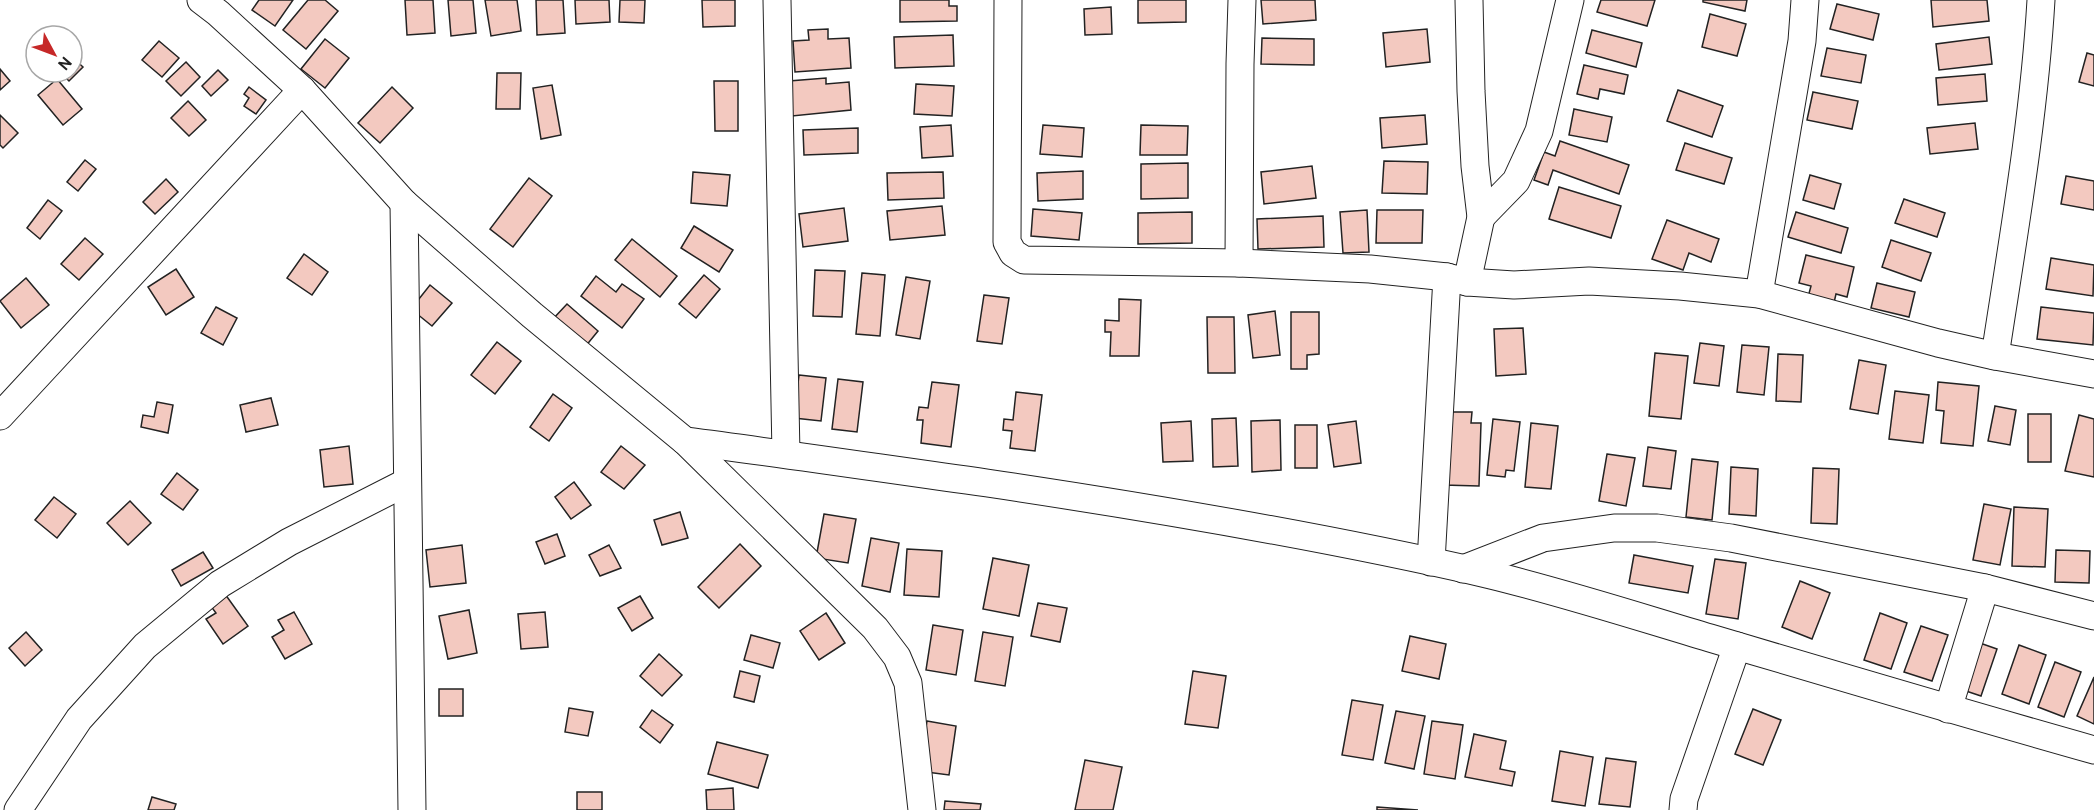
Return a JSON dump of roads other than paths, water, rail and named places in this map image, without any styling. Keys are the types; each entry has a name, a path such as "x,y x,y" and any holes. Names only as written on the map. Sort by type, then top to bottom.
{"street":[{"path":"201,0 302,90 404,203 532,315 685,441 874,628 897,657 908,683 921,810"},
{"path":"777,0 786,454"},
{"path":"1008,0 1007,242 1013,253 1024,260 1239,263 1370,269 1514,285 1589,282 1680,286 1759,294 1938,343 2094,374"},
{"path":"1239,263 1242,0"},
{"path":"1469,0 1475,166 1481,217"},
{"path":"1431,562 1457,279 1481,217 1516,181 1539,131 1570,0"},
{"path":"1759,294 1802,41 1805,0"},
{"path":"1995,356 2022,186 2039,38 2041,0"},
{"path":"0,416 302,90"},
{"path":"404,203 412,810"},
{"path":"685,441 1165,510 1336,542 1463,569 1571,597 2094,750"},
{"path":"18,810 78,719 145,646 220,584 289,542 407,482"},
{"path":"1463,569 1543,538 1614,528 1657,528 1731,538 1984,588 2094,616"},
{"path":"1948,709 1984,588"},
{"path":"1683,810 1684,800 1737,646"}]}
